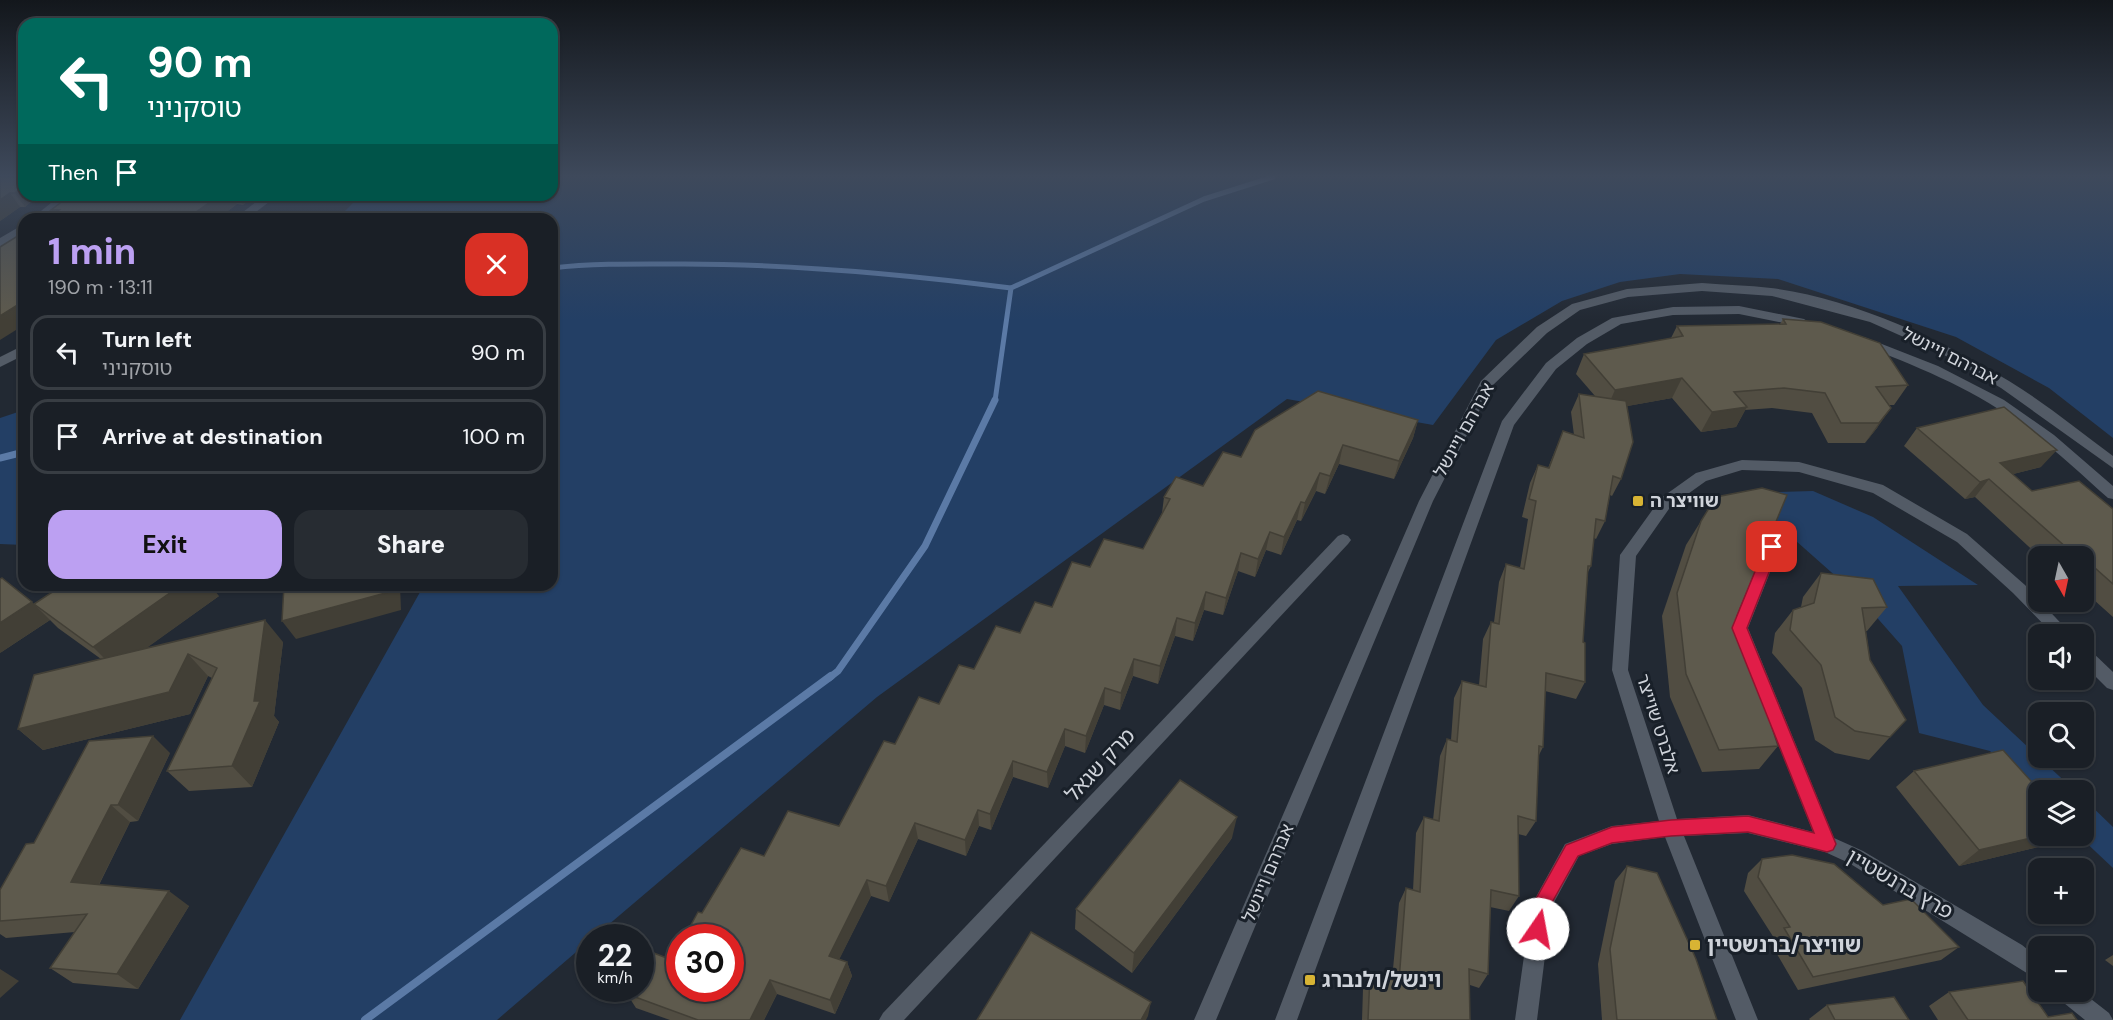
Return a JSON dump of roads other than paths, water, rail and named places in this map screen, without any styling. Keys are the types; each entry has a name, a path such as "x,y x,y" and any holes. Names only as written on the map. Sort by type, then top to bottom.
{"main road":[{"path":"0,243 18,231"},
{"name":"אברהם ויינשל","path":"1205,1020 1426,501 1486,384 1542,330 1576,308 1627,293 1702,287 1772,292 1824,304 1875,319 1949,352 2006,385 2113,463"},
{"name":"אברהם ויינשל","path":"1286,1020 1507,424 1551,366 1582,341 1617,321 1673,311 1739,310 1818,326"},
{"name":"אברהם ויינשל","path":"1852,336 1919,362 1993,399 2040,430 2113,494"},
{"path":"0,363 18,352"},
{"name":"אלברט שוייצר","path":"1747,1020 1671,828 1620,670 1628,555 1666,502 1701,477 1742,465 1799,467 1878,489 1962,538 2019,589 2053,624"},
{"name":"מרק שגאל","path":"890,1020 1343,540"},
{"path":"1772,547 1740,628 1827,844"},
{"path":"2094,665 2113,683"},
{"name":"פרץ ברנשטיין","path":"1526,1020 1541,906 1572,850 1612,835 1671,828 1748,824 1827,844 1856,857 2006,946 2028,962"},
{"path":"2079,1002 2102,1020"}],"waterway":[{"path":"1011,288 1148,225"},
{"path":"558,267 585,265 725,264 889,274 1011,288"},
{"path":"995,401 1011,288"},
{"path":"829,678 838,671 925,546 995,400"},
{"path":"0,458 18,454"},
{"path":"365,1020 831,676"}],"place":[{"name":"שוויצר ה","path":"1638,501"},
{"name":"שוויצר/ברנשטיין","path":"1695,945"},
{"name":"וינשל/ולנברג","path":"1310,980"}]}
